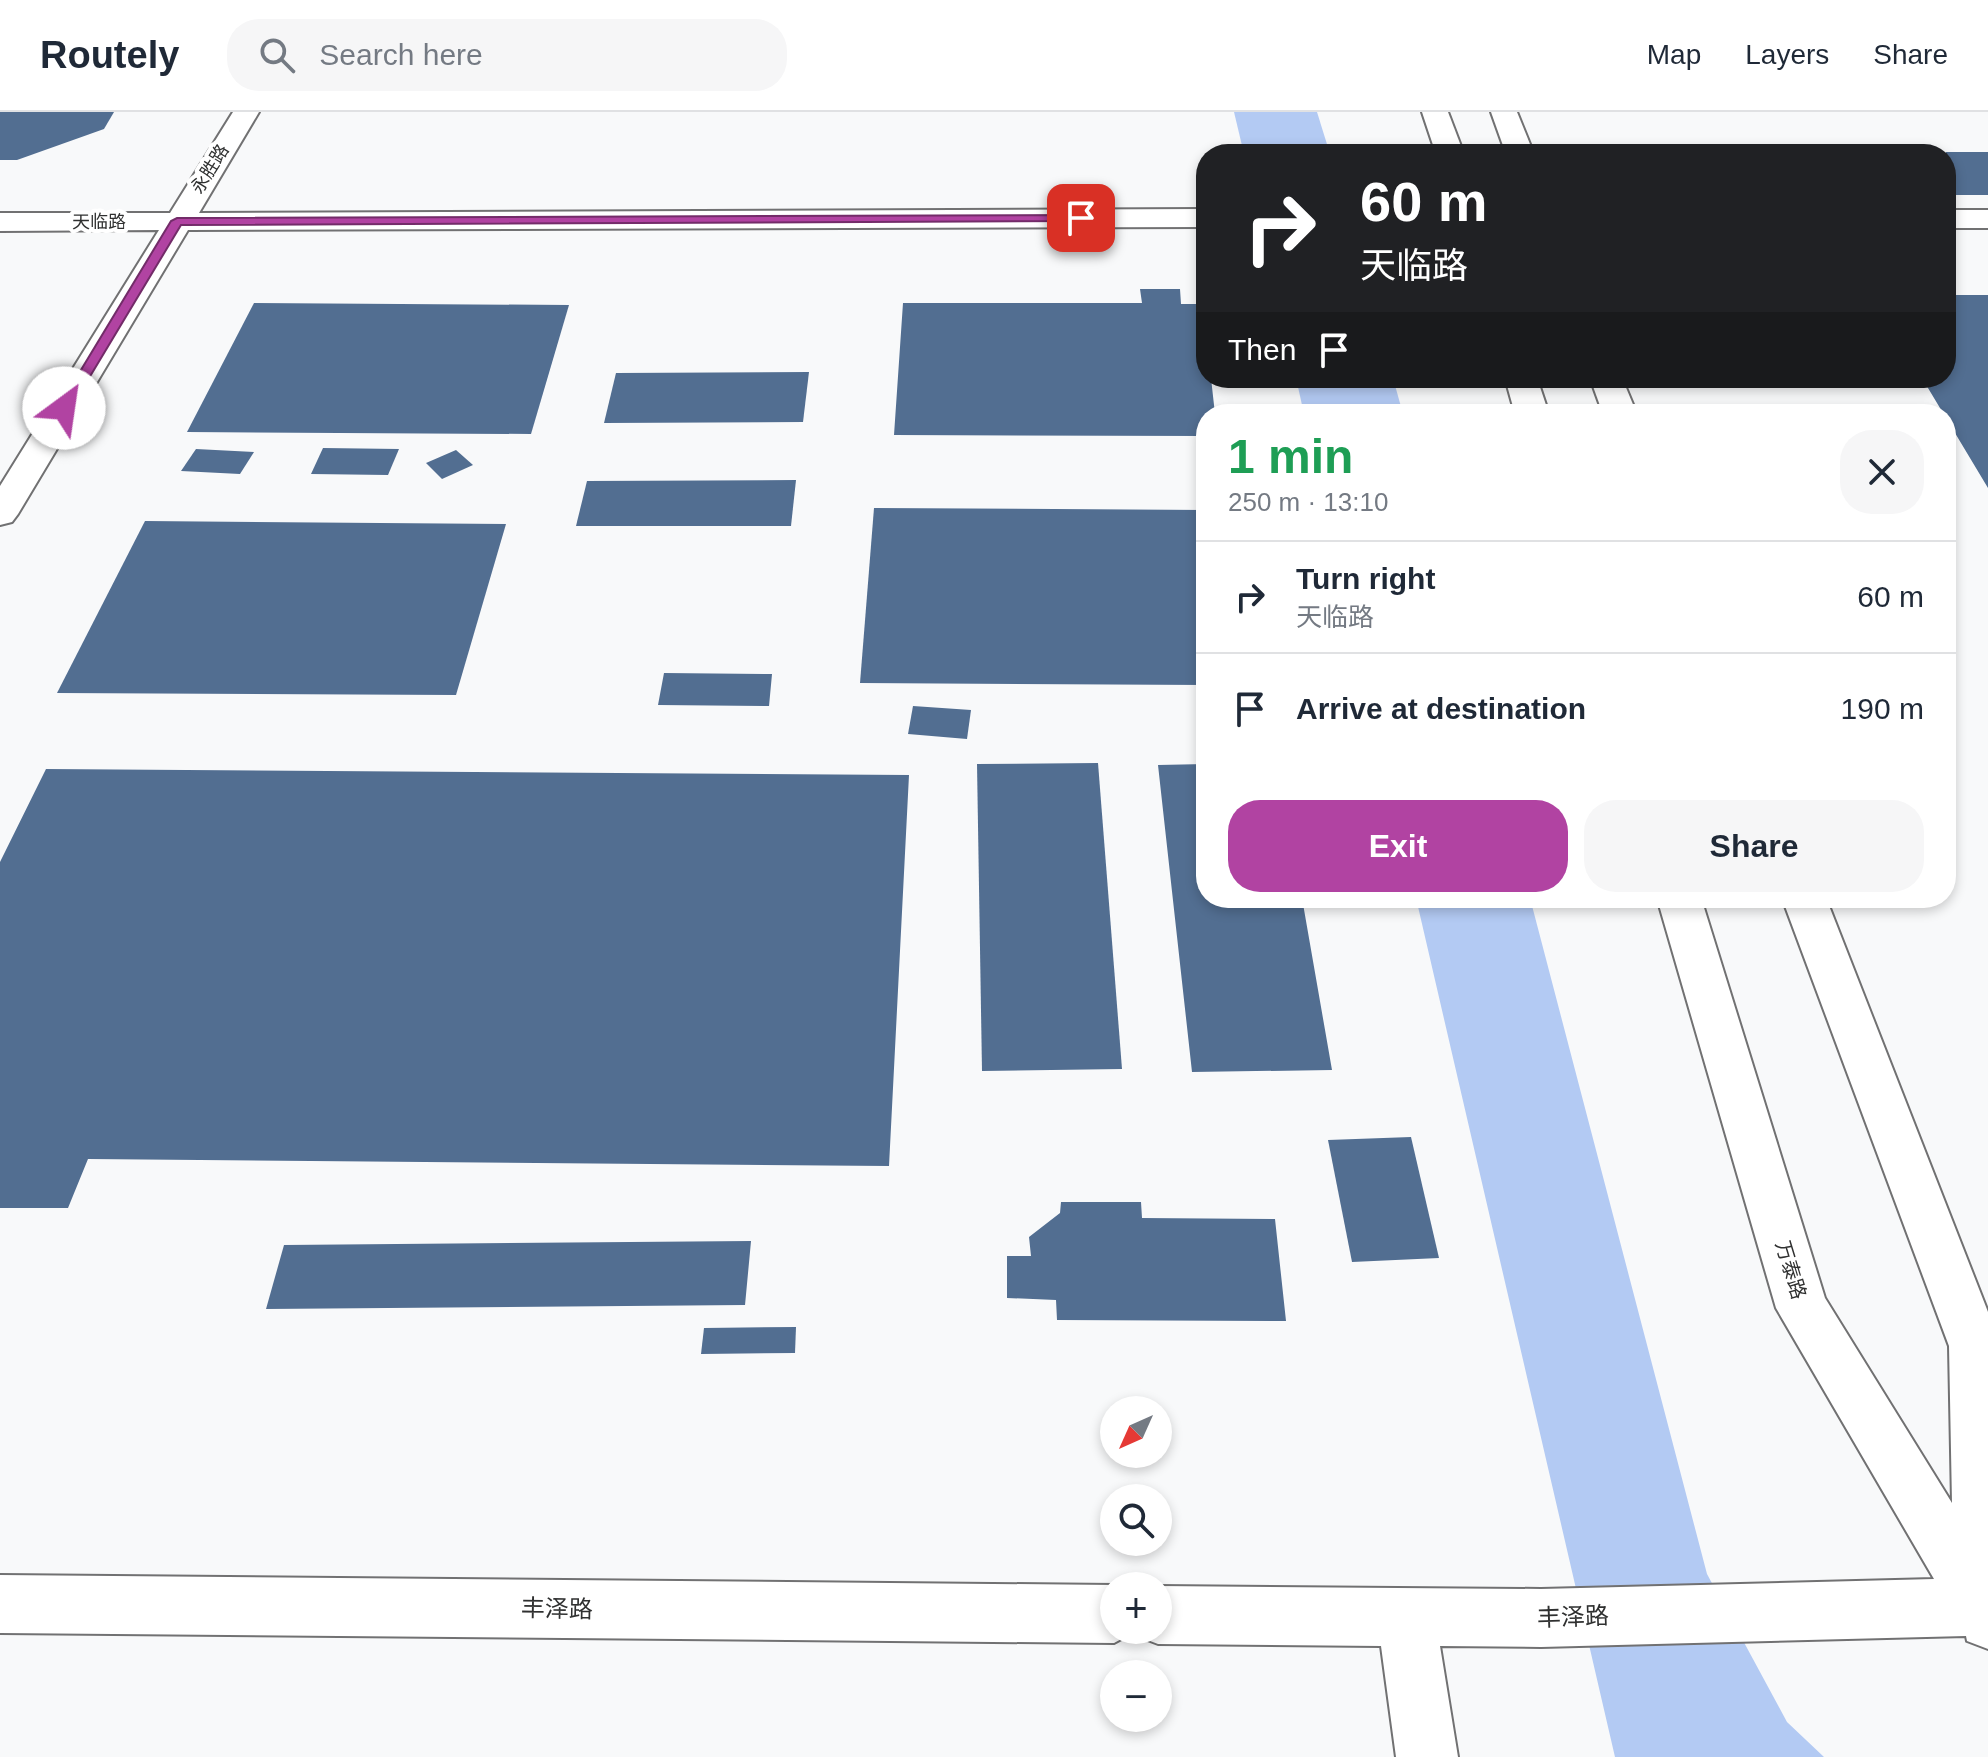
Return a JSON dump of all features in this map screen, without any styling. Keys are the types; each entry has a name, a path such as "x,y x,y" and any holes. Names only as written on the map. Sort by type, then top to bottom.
{"main road":[{"name":"永胜路","path":"0,514 246,112"},
{"path":"1435,112 1446,144"},
{"path":"1504,112 1516,144"},
{"name":"天临路","path":"0,222 1196,218"},
{"path":"1956,219 1988,219"},
{"name":"万泰路","path":"1682,908 1802,1308 1986,1612"},
{"path":"1808,908 1975,1346 1986,1612"},
{"name":"丰泽路","path":"0,1604 1100,1614"},
{"name":"丰泽路","path":"1172,1615 1541,1618 1774,1610 1986,1612"},
{"path":"1406,1617 1427,1757"}],"water":[{"path":"1234,112 1317,112 1327,144 1242,144"},
{"path":"1298,388 1396,388 1400,404 1302,404"},
{"path":"1418,908 1533,908 1707,1574 1787,1722 1824,1757 1615,1757"}],"building":[{"path":"0,112 114,112 104,129 17,160 0,160"},
{"path":"1956,152 1988,152 1988,195 1956,195"},
{"path":"1140,289 1180,289 1181,304 1196,304 1196,388 1212,388 1214,404 1196,404 1196,436 894,435 903,303 1142,303"},
{"path":"1956,295 1988,295 1988,488 1956,435 1956,404 1938,404 1928,388 1956,388"},
{"path":"254,303 569,305 531,434 187,432"},
{"path":"809,372 803,422 604,423 616,373"},
{"path":"323,448 399,449 388,475 311,474"},
{"path":"196,449 254,452 240,474 181,471"},
{"path":"456,450 473,465 442,479 426,463"},
{"path":"796,480 791,526 576,526 587,481"},
{"path":"874,508 1196,510 1196,685 860,683"},
{"path":"145,521 506,524 456,695 57,693"},
{"path":"664,673 772,674 769,706 658,705"},
{"path":"913,706 971,710 967,739 908,734"},
{"path":"1098,763 1122,1069 982,1071 977,764"},
{"path":"1196,764 1196,908 1304,908 1332,1070 1192,1072 1158,765"},
{"path":"46,769 909,775 889,1166 88,1159 68,1208 0,1208 0,862"},
{"path":"1411,1137 1439,1258 1352,1262 1328,1140"},
{"path":"1061,1202 1141,1202 1142,1218 1275,1219 1286,1321 1057,1320 1056,1300 1007,1298 1007,1256 1031,1256 1029,1237 1060,1213"},
{"path":"751,1241 745,1305 266,1309 284,1245"},
{"path":"796,1327 795,1353 701,1354 704,1328"}],"route":[{"path":"64,408 177,221 1081,218"}]}
